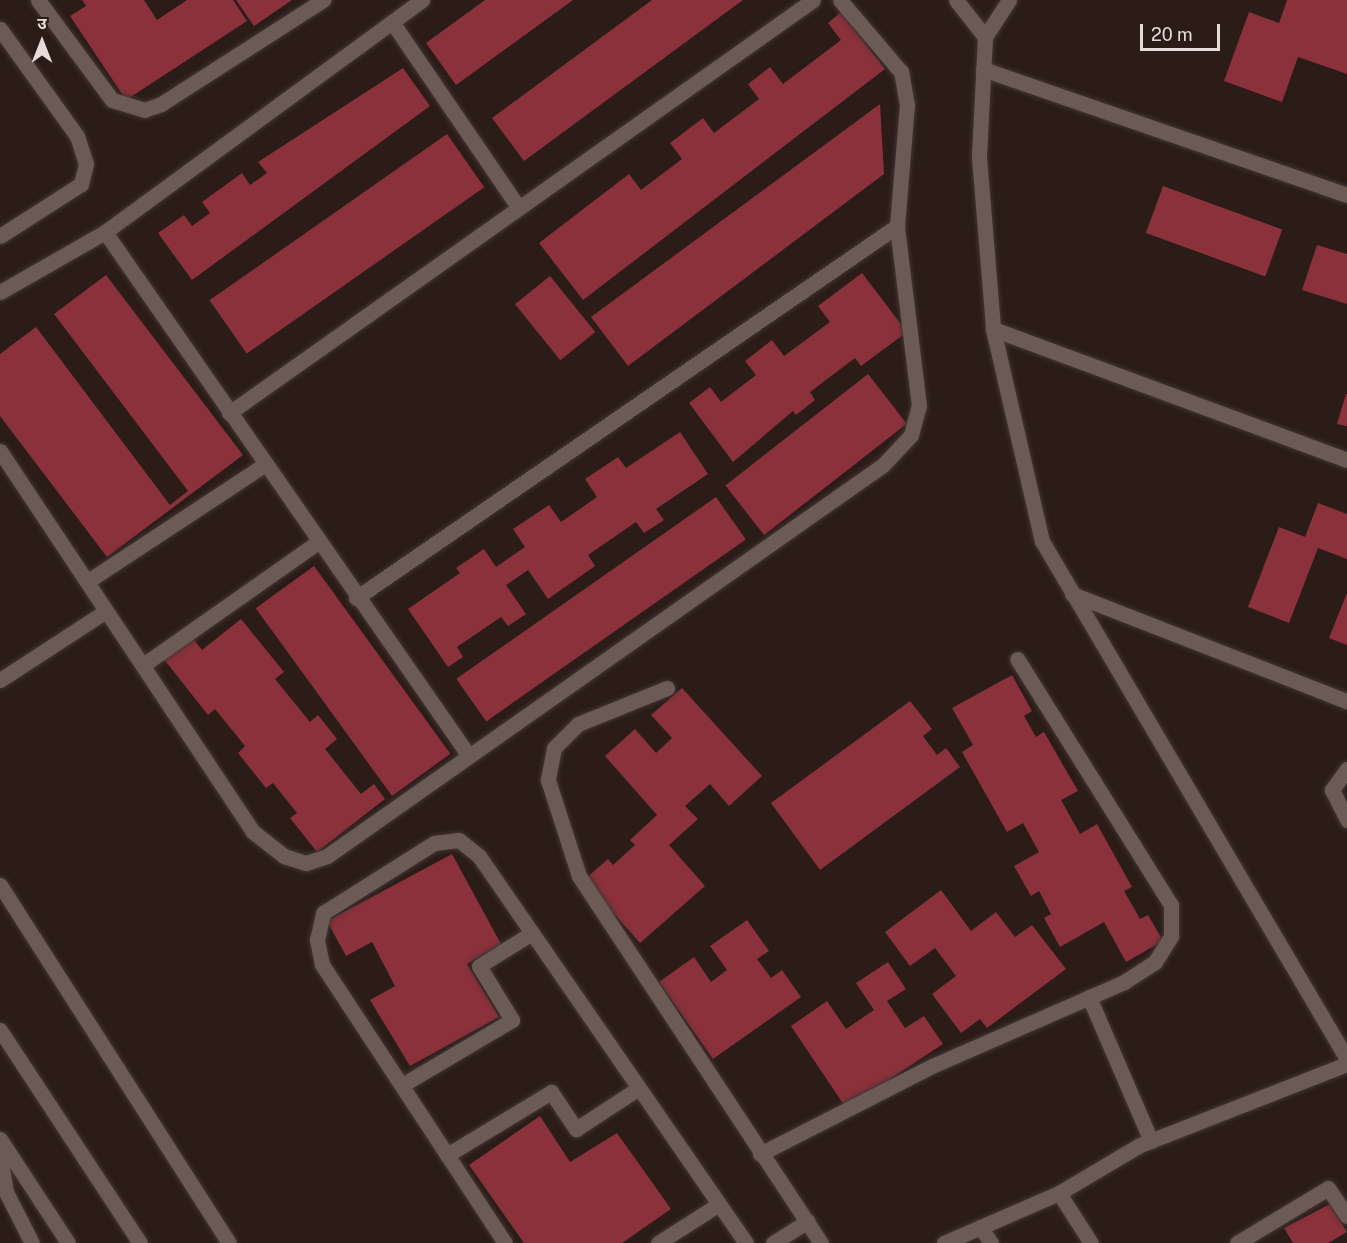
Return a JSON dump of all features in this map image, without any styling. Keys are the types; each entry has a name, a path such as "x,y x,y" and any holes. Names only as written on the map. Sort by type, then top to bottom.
{"street":[{"path":"38,0 112,100 144,110 161,104 323,0"},
{"path":"0,292 105,232 422,0"},
{"path":"229,412 813,0"},
{"path":"0,451 252,831 284,856 306,863 356,837 467,753 883,465 911,435 919,406 897,226 907,105 901,72 840,0"},
{"path":"956,0 985,37"},
{"path":"1009,0 985,37 979,158 993,329 1042,541 1347,1059"},
{"path":"392,22 519,208"},
{"path":"0,29 77,136 86,164 81,184 0,236"},
{"path":"983,69 1347,195"},
{"path":"356,598 897,226"},
{"path":"105,232 356,598 467,753"},
{"path":"993,329 1347,460"},
{"path":"88,581 264,465"},
{"path":"144,665 318,542"},
{"path":"1072,594 1347,702"},
{"path":"0,680 106,611"},
{"path":"760,1154 932,1066 1089,998 1155,962 1172,936 1171,905 1017,659"},
{"path":"667,688 578,724 554,748 548,780 579,876 760,1154 821,1243"},
{"path":"1347,769 1332,790 1347,820"},
{"path":"505,1243 322,964 316,940 323,914 434,843 459,840 479,856 746,1243"},
{"path":"0,885 229,1243"},
{"path":"402,1086 512,1020 480,966 532,933"},
{"path":"1089,998 1151,1141"},
{"path":"0,1030 140,1243"},
{"path":"944,1243 1059,1193 1151,1141 1347,1064"},
{"path":"447,1155 551,1092 576,1129 639,1088"},
{"path":"0,1139 68,1243"},
{"path":"0,1155 6,1192 32,1243"},
{"path":"1238,1243 1329,1188 1347,1216"},
{"path":"1059,1193 1091,1243"},
{"path":"658,1243 719,1204"},
{"path":"772,1243 808,1221"},
{"path":"980,1227 991,1243"}],"building":[{"path":"82,0 144,0 157,20 187,0 233,0 247,21 126,100 70,16 86,6"},
{"path":"236,0 292,0 254,26"},
{"path":"485,0 573,0 456,85 426,43"},
{"path":"652,0 743,0 524,161 492,118"},
{"path":"1287,0 1347,0 1347,74 1298,57 1282,102 1224,81 1249,12 1279,23"},
{"path":"841,12 885,69 583,300 539,243 629,174 641,190 682,159 670,143 703,118 714,133 759,99 748,84 770,67 783,84 841,40 828,23"},
{"path":"403,68 430,106 192,280 158,233 184,215 192,226 210,213 202,202 242,173 250,185 267,173 258,162"},
{"path":"880,104 884,174 628,366 591,317"},
{"path":"447,134 484,187 247,354 209,300"},
{"path":"1163,186 1282,229 1265,276 1146,233"},
{"path":"1317,245 1347,254 1347,304 1302,290"},
{"path":"862,273 907,332 861,366 855,358 810,392 815,400 796,415 793,411 733,462 689,403 710,387 721,402 756,375 745,361 772,340 784,356 830,322 818,306"},
{"path":"106,275 243,455 107,557 0,416 0,354 36,327 170,505 188,491 54,314"},
{"path":"550,276 595,332 560,360 515,304"},
{"path":"868,374 907,424 764,535 725,485"},
{"path":"1347,394 1347,426 1337,424"},
{"path":"680,432 708,474 656,509 664,520 644,533 636,522 588,555 595,566 548,599 528,570 506,585 526,614 508,626 501,617 457,647 463,657 448,667 408,609 460,573 456,568 484,549 496,567 525,547 513,529 549,505 561,522 597,497 585,479 618,457 626,468"},
{"path":"716,497 746,540 486,721 456,679"},
{"path":"1318,503 1347,514 1347,559 1318,548 1289,623 1248,607 1279,527 1305,537"},
{"path":"314,566 450,754 392,796 256,608"},
{"path":"1347,593 1347,645 1329,638"},
{"path":"241,619 284,672 275,679 310,722 318,715 337,739 325,749 361,794 374,784 385,799 317,852 290,818 297,813 273,783 266,788 238,753 245,746 215,709 208,715 163,658 191,636 202,650"},
{"path":"1012,675 1032,711 1024,716 1036,737 1044,732 1078,791 1061,800 1080,834 1097,824 1132,887 1124,891 1140,919 1148,915 1163,941 1126,962 1104,922 1060,947 1044,918 1051,914 1039,891 1031,896 1014,866 1039,852 1023,823 1007,832 962,752 973,745 952,708"},
{"path":"682,688 762,776 729,806 710,784 685,806 698,819 669,845 705,886 640,943 584,880 608,859 613,865 635,845 630,840 657,815 605,756 635,729 656,753 672,738 651,715"},
{"path":"910,701 932,729 923,736 937,755 946,748 960,767 820,870 771,803"},
{"path":"452,854 501,944 467,964 499,1017 410,1066 370,1000 395,986 372,942 346,956 327,921"},
{"path":"941,890 971,931 996,912 1015,937 1032,925 1066,969 987,1028 980,1019 961,1033 932,994 956,976 935,948 910,966 885,932"},
{"path":"747,920 769,951 757,959 771,978 782,970 801,997 713,1059 659,982 694,957 711,982 727,970 710,946"},
{"path":"888,962 906,989 887,1001 905,1028 924,1016 943,1044 846,1108 791,1026 827,1001 846,1029 874,1010 856,983"},
{"path":"540,1116 570,1162 617,1133 671,1209 622,1243 524,1243 469,1165"},
{"path":"1330,1204 1347,1232 1328,1243 1293,1243 1284,1228"}]}
